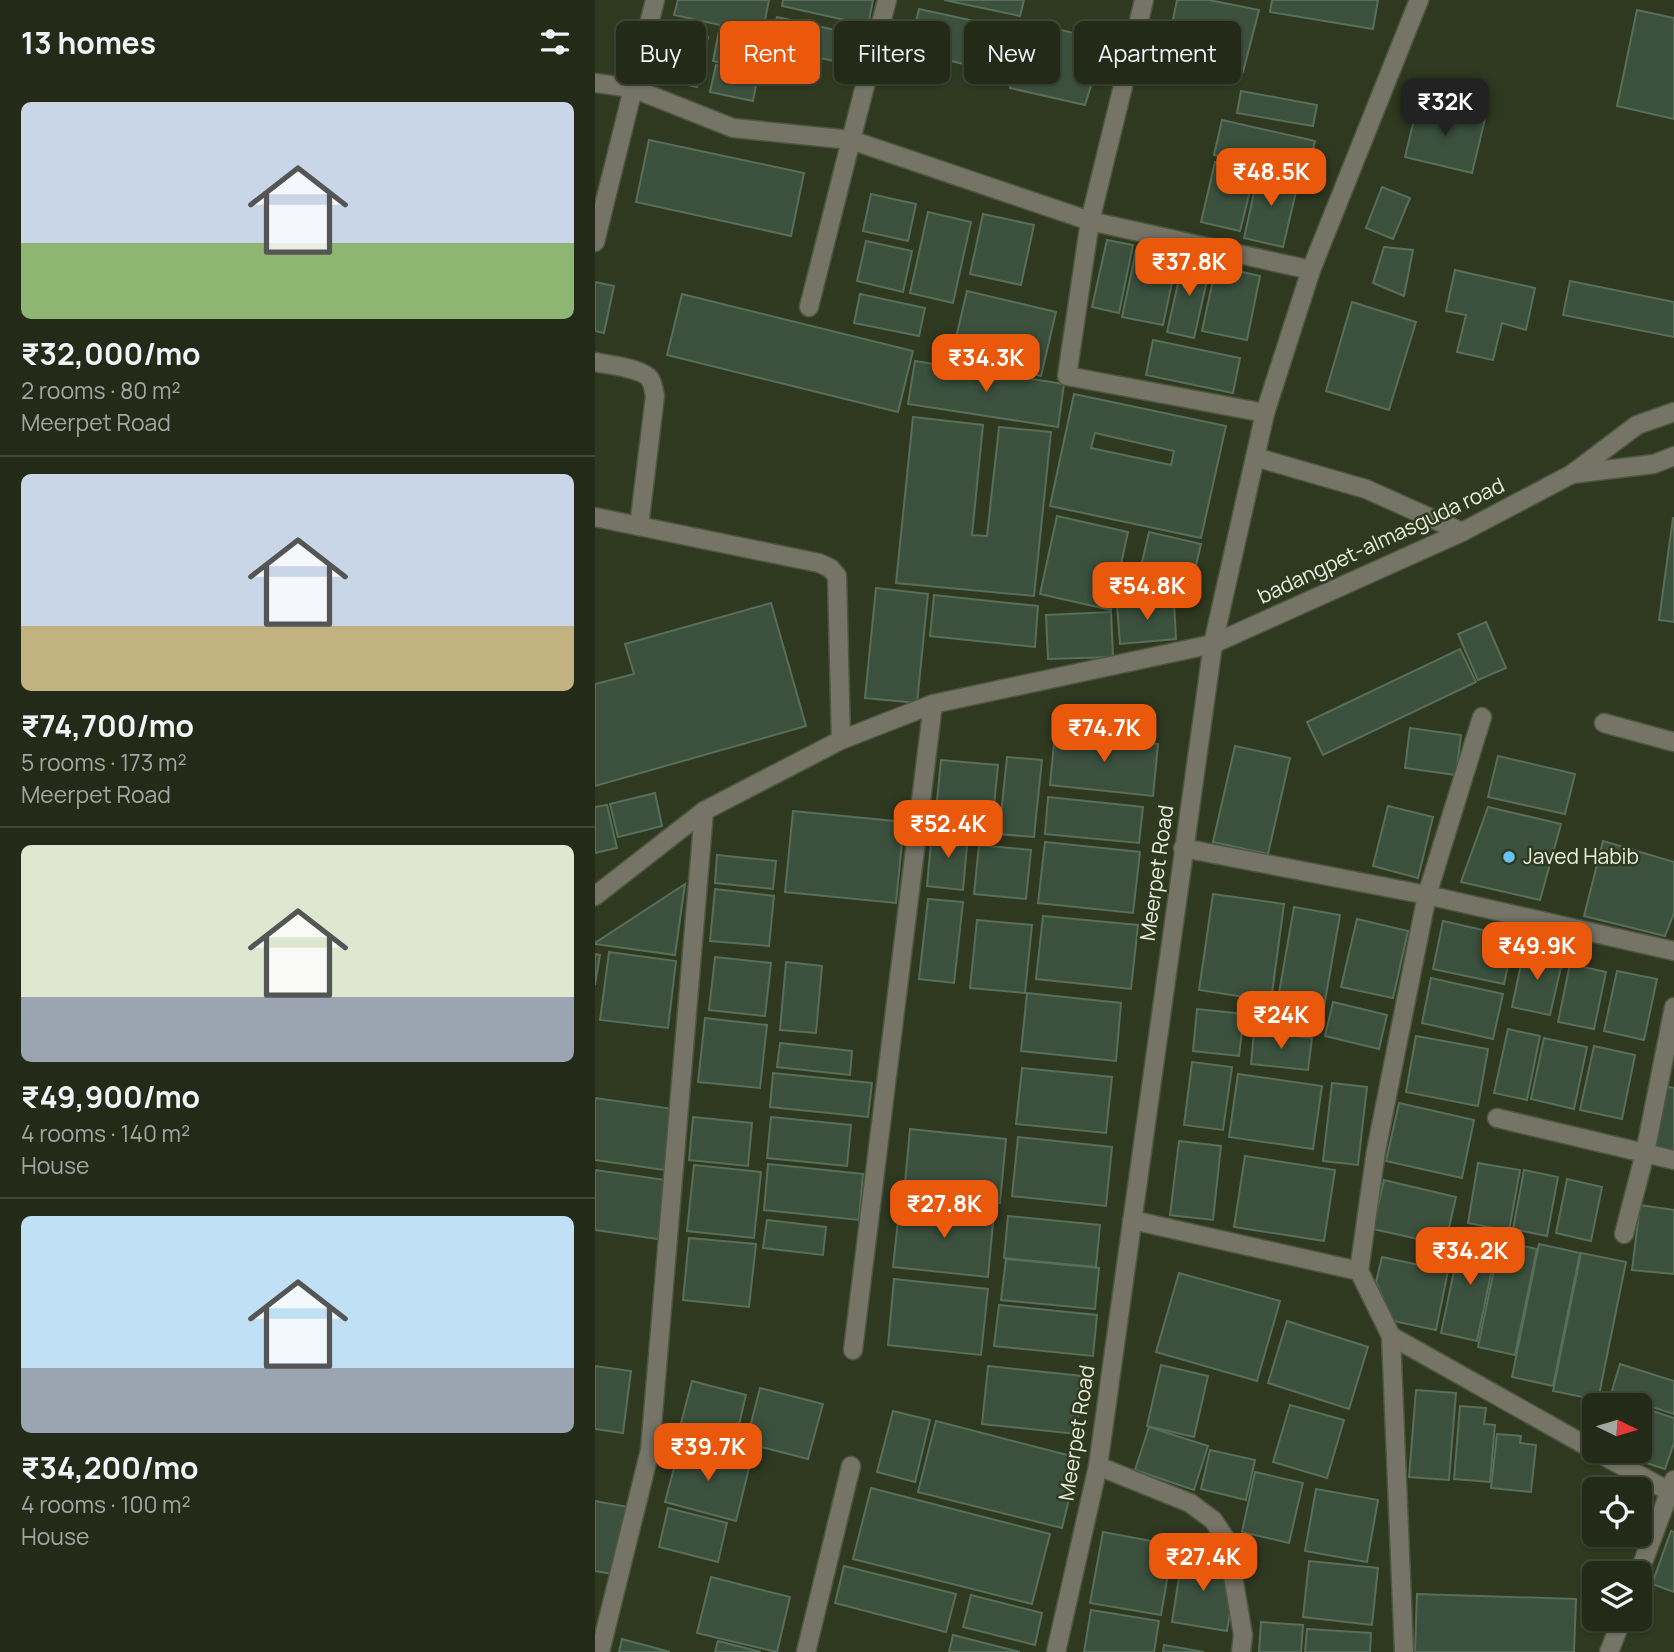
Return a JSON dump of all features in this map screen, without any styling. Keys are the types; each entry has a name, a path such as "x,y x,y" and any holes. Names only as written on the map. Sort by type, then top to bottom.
{"street":[{"path":"595,243 655,0"},
{"path":"809,307 887,0"},
{"path":"1144,0 1090,221 1067,376 1265,413"},
{"name":"Meerpet Road","path":"1056,1652 1098,1466 1213,644 1265,413 1311,270 1419,0"},
{"path":"595,83 632,88 733,128 851,139 1090,221 1311,270"},
{"path":"595,362 641,372 650,378 656,396 639,526"},
{"name":"badangpet-almasguda road","path":"595,896 703,811 841,740 933,704 1213,644 1462,532 1571,474 1637,425 1674,412"},
{"name":"badangpet-almasguda road","path":"1571,474 1654,464 1674,456"},
{"path":"1255,457 1366,489 1462,532"},
{"path":"595,517 819,563 830,568 837,576 841,740"},
{"path":"853,1350 933,704"},
{"path":"1404,1652 1391,1336 1359,1271 1376,1151 1427,895 1482,717"},
{"path":"1604,723 1674,742"},
{"path":"600,1652 650,1450 703,811"},
{"path":"1183,848 1427,895 1674,951"},
{"path":"1623,1234 1645,1153 1674,1007"},
{"path":"1497,1118 1674,1160"},
{"path":"1132,1220 1359,1271"},
{"path":"1391,1336 1582,1443"},
{"path":"1621,1463 1673,1489 1644,1561"},
{"path":"806,1652 851,1466"},
{"path":"1098,1466 1190,1503 1213,1520 1227,1541 1243,1634 1241,1652"},
{"path":"1609,1652 1617,1631"}],"building":[{"path":"678,0 769,0 765,21 720,21 720,25 674,15"},
{"path":"783,0 873,0 869,21 850,21 782,6"},
{"path":"944,0 1024,0 1020,16"},
{"path":"1177,0 1209,0 1259,10 1243,72 1241,21 1173,21"},
{"path":"1272,0 1378,0 1373,29 1270,12"},
{"path":"919,9 974,21 964,21 964,64 950,61 950,21 916,21"},
{"path":"1637,10 1674,18 1674,119 1617,106"},
{"path":"777,17 795,21 776,21"},
{"path":"820,27 834,30 834,61 820,58"},
{"path":"1060,30 1074,33 1074,84 1092,84 1085,105 1010,88 1011,84 1060,84"},
{"path":"719,31 720,31 720,62 713,61"},
{"path":"716,65 720,66 720,84 756,84 753,101 710,92"},
{"path":"1241,91 1317,105 1313,126 1237,113"},
{"path":"1418,103 1485,119 1472,173 1405,157"},
{"path":"1222,120 1315,141 1307,176 1214,155"},
{"path":"649,140 804,173 791,236 636,202"},
{"path":"1215,162 1255,171 1240,231 1201,222"},
{"path":"1259,170 1299,179 1283,247 1244,238"},
{"path":"1382,187 1410,198 1393,239 1366,228"},
{"path":"871,194 916,204 908,241 863,231"},
{"path":"928,212 971,222 953,303 910,293"},
{"path":"983,214 1034,225 1021,285 970,274"},
{"path":"1107,240 1133,245 1119,313 1092,307"},
{"path":"866,241 912,251 903,292 857,281"},
{"path":"1384,247 1413,250 1404,296 1373,283"},
{"path":"1136,251 1177,259 1163,325 1122,317"},
{"path":"1184,257 1211,263 1194,338 1167,332"},
{"path":"1216,266 1260,276 1247,340 1202,331"},
{"path":"1455,270 1535,288 1526,330 1502,323 1493,360 1457,352 1466,315 1446,311"},
{"path":"1570,281 1674,302 1674,337 1563,315"},
{"path":"595,282 614,286 604,333 595,331"},
{"path":"967,291 1056,312 1041,376 952,355"},
{"path":"682,294 913,351 898,412 667,355"},
{"path":"860,294 925,308 919,336 854,323"},
{"path":"1352,302 1416,322 1389,410 1326,391"},
{"path":"1153,340 1240,358 1233,393 1146,375"},
{"path":"915,361 1064,384 1058,427 908,404"},
{"path":"1074,394 1226,426 1201,538 1050,506","holes":["1095,433 1174,451 1171,465 1091,448"]},
{"path":"913,417 983,425 972,535 987,536 999,427 1051,432 1034,596 896,583"},
{"path":"1057,516 1128,532 1111,610 1040,594"},
{"path":"1674,518 1674,622 1659,620"},
{"path":"1149,532 1201,544 1188,600 1136,588"},
{"path":"876,588 928,594 917,703 865,698"},
{"path":"934,595 1038,606 1035,647 930,636"},
{"path":"1174,601 1176,639 1120,644 1117,605"},
{"path":"771,603 806,726 595,786 595,684 634,674 625,644"},
{"path":"1111,612 1113,657 1048,659 1046,615"},
{"path":"1486,622 1506,668 1478,680 1458,634"},
{"path":"1460,649 1476,682 1323,755 1307,722"},
{"path":"1410,728 1461,735 1456,775 1405,768"},
{"path":"1055,733 1158,744 1153,796 1050,785"},
{"path":"1235,746 1290,758 1268,854 1213,842"},
{"path":"1498,756 1575,774 1565,814 1488,797"},
{"path":"1007,757 1042,760 1034,837 999,834"},
{"path":"941,760 998,765 992,827 935,821"},
{"path":"655,793 662,826 618,837 610,804"},
{"path":"1048,797 1143,807 1139,843 1045,834"},
{"path":"607,805 617,848 595,853 595,807"},
{"path":"1388,806 1433,817 1418,878 1373,866"},
{"path":"1488,807 1561,824 1540,900 1461,882"},
{"path":"793,811 904,822 896,903 785,892"},
{"path":"932,831 968,834 963,890 927,886"},
{"path":"1603,841 1674,862 1674,913 1665,936 1584,916"},
{"path":"1045,842 1140,852 1133,913 1038,903"},
{"path":"979,845 1031,850 1026,899 974,894"},
{"path":"717,855 776,861 773,889 715,883"},
{"path":"685,884 675,955 595,944 595,943"},
{"path":"715,889 774,896 769,946 710,941"},
{"path":"1213,894 1284,904 1271,1001 1199,990"},
{"path":"928,899 963,902 954,983 919,979"},
{"path":"1294,907 1340,915 1324,1007 1278,999"},
{"path":"1043,916 1138,925 1131,989 1036,979"},
{"path":"1357,919 1408,931 1393,998 1341,987"},
{"path":"977,920 1032,925 1025,993 970,988"},
{"path":"1443,921 1514,937 1504,984 1433,969"},
{"path":"1524,950 1563,958 1550,1015 1512,1007"},
{"path":"609,952 676,961 668,1028 600,1020"},
{"path":"595,954 600,955 595,985"},
{"path":"715,957 771,963 765,1016 709,1010"},
{"path":"786,962 822,966 816,1033 780,1030"},
{"path":"1570,964 1606,972 1594,1029 1558,1022"},
{"path":"1617,971 1657,979 1644,1040 1604,1031"},
{"path":"1431,978 1503,994 1493,1039 1422,1023"},
{"path":"1027,993 1121,1003 1116,1061 1021,1051"},
{"path":"1333,1002 1387,1015 1379,1049 1325,1036"},
{"path":"1197,1009 1244,1014 1239,1056 1193,1051"},
{"path":"705,1018 767,1025 760,1088 698,1082"},
{"path":"1508,1029 1540,1036 1527,1100 1494,1093"},
{"path":"1254,1031 1312,1038 1308,1070 1251,1064"},
{"path":"1416,1036 1488,1049 1478,1106 1406,1092"},
{"path":"1544,1038 1587,1047 1574,1109 1531,1099"},
{"path":"780,1043 852,1051 850,1075 777,1067"},
{"path":"1594,1046 1635,1055 1622,1119 1580,1110"},
{"path":"1192,1062 1232,1067 1223,1130 1184,1125"},
{"path":"1022,1068 1112,1077 1106,1133 1016,1124"},
{"path":"773,1073 872,1083 868,1117 770,1107"},
{"path":"1238,1074 1322,1086 1313,1149 1229,1137"},
{"path":"1332,1083 1367,1087 1358,1165 1323,1161"},
{"path":"1665,1086 1674,1088 1674,1154 1652,1149"},
{"path":"595,1098 674,1109 665,1170 595,1160"},
{"path":"1399,1103 1474,1120 1462,1178 1386,1161"},
{"path":"693,1117 752,1123 748,1166 689,1160"},
{"path":"771,1117 851,1125 847,1166 767,1158"},
{"path":"910,1129 1006,1139 1000,1203 904,1193"},
{"path":"1018,1137 1112,1147 1106,1206 1012,1196"},
{"path":"1179,1141 1221,1146 1213,1220 1170,1215"},
{"path":"1245,1156 1335,1170 1324,1241 1234,1227"},
{"path":"1478,1163 1520,1170 1509,1231 1468,1223"},
{"path":"768,1164 863,1174 859,1220 764,1210"},
{"path":"694,1165 761,1172 754,1238 687,1231"},
{"path":"595,1170 666,1180 658,1239 595,1230"},
{"path":"1524,1170 1558,1177 1547,1236 1513,1229"},
{"path":"1567,1179 1602,1187 1591,1241 1556,1233"},
{"path":"1384,1180 1456,1197 1445,1245 1373,1229"},
{"path":"900,1202 994,1212 988,1277 893,1267"},
{"path":"1640,1205 1674,1210 1674,1274 1632,1270"},
{"path":"1008,1216 1100,1225 1096,1267 1004,1258"},
{"path":"767,1220 826,1227 823,1255 763,1248"},
{"path":"1462,1233 1498,1240 1477,1341 1441,1333"},
{"path":"689,1238 756,1244 749,1307 683,1300"},
{"path":"1500,1241 1537,1249 1515,1355 1478,1347"},
{"path":"1539,1244 1580,1253 1553,1386 1512,1377"},
{"path":"1581,1253 1626,1262 1599,1393 1582,1393 1582,1397 1553,1391"},
{"path":"1382,1257 1448,1271 1436,1330 1393,1321 1376,1282"},
{"path":"1006,1259 1099,1268 1095,1309 1001,1300"},
{"path":"1179,1273 1280,1301 1257,1381 1156,1352"},
{"path":"894,1279 988,1289 981,1355 888,1345"},
{"path":"999,1305 1097,1315 1093,1356 994,1346"},
{"path":"1287,1321 1368,1347 1349,1409 1268,1383"},
{"path":"1620,1364 1674,1381 1674,1414 1652,1407 1652,1393 1611,1393"},
{"path":"1161,1365 1208,1376 1194,1437 1147,1426"},
{"path":"595,1366 631,1371 623,1433 595,1429"},
{"path":"988,1366 1082,1376 1076,1434 982,1424"},
{"path":"692,1381 746,1395 735,1441 680,1427"},
{"path":"760,1388 823,1404 808,1459 746,1443"},
{"path":"1416,1390 1456,1393 1449,1480 1409,1477"},
{"path":"1290,1405 1344,1420 1327,1478 1273,1462"},
{"path":"1460,1406 1486,1408 1484,1424 1495,1425 1490,1482 1454,1479"},
{"path":"893,1411 930,1420 915,1482 877,1472"},
{"path":"1652,1411 1674,1418 1674,1443 1665,1469 1646,1463 1652,1463"},
{"path":"936,1421 1079,1458 1062,1528 918,1492"},
{"path":"1149,1427 1208,1446 1194,1490 1135,1470"},
{"path":"1497,1434 1521,1436 1520,1443 1536,1445 1531,1492 1491,1488"},
{"path":"680,1446 750,1464 736,1521 665,1502"},
{"path":"1210,1450 1255,1460 1246,1500 1201,1489"},
{"path":"1255,1472 1303,1483 1289,1543 1242,1532"},
{"path":"871,1488 1050,1534 1032,1604 853,1559"},
{"path":"1316,1489 1378,1500 1367,1562 1305,1551"},
{"path":"595,1501 628,1507 618,1575 595,1571"},
{"path":"668,1508 727,1523 718,1562 659,1547"},
{"path":"1671,1531 1674,1532 1674,1592 1652,1584"},
{"path":"1103,1532 1173,1545 1161,1615 1090,1603"},
{"path":"1183,1552 1221,1558 1232,1600 1227,1631 1172,1622"},
{"path":"1309,1561 1378,1568 1372,1625 1303,1617"},
{"path":"844,1566 956,1594 946,1632 835,1603"},
{"path":"711,1577 790,1597 777,1652 697,1633"},
{"path":"1417,1594 1576,1599 1574,1652 1415,1652"},
{"path":"971,1595 1042,1613 1035,1645 963,1627"},
{"path":"1091,1610 1159,1621 1154,1652 1084,1652"},
{"path":"1261,1622 1303,1625 1301,1652 1259,1652"},
{"path":"1307,1629 1371,1633 1370,1652 1305,1652"},
{"path":"953,1635 1020,1652 949,1652"},
{"path":"622,1639 670,1652 619,1652"},
{"path":"718,1641 761,1652 715,1652"},
{"path":"1164,1645 1204,1652 1163,1652"}],"place":[{"name":"Javed Habib","path":"1509,857"}]}
